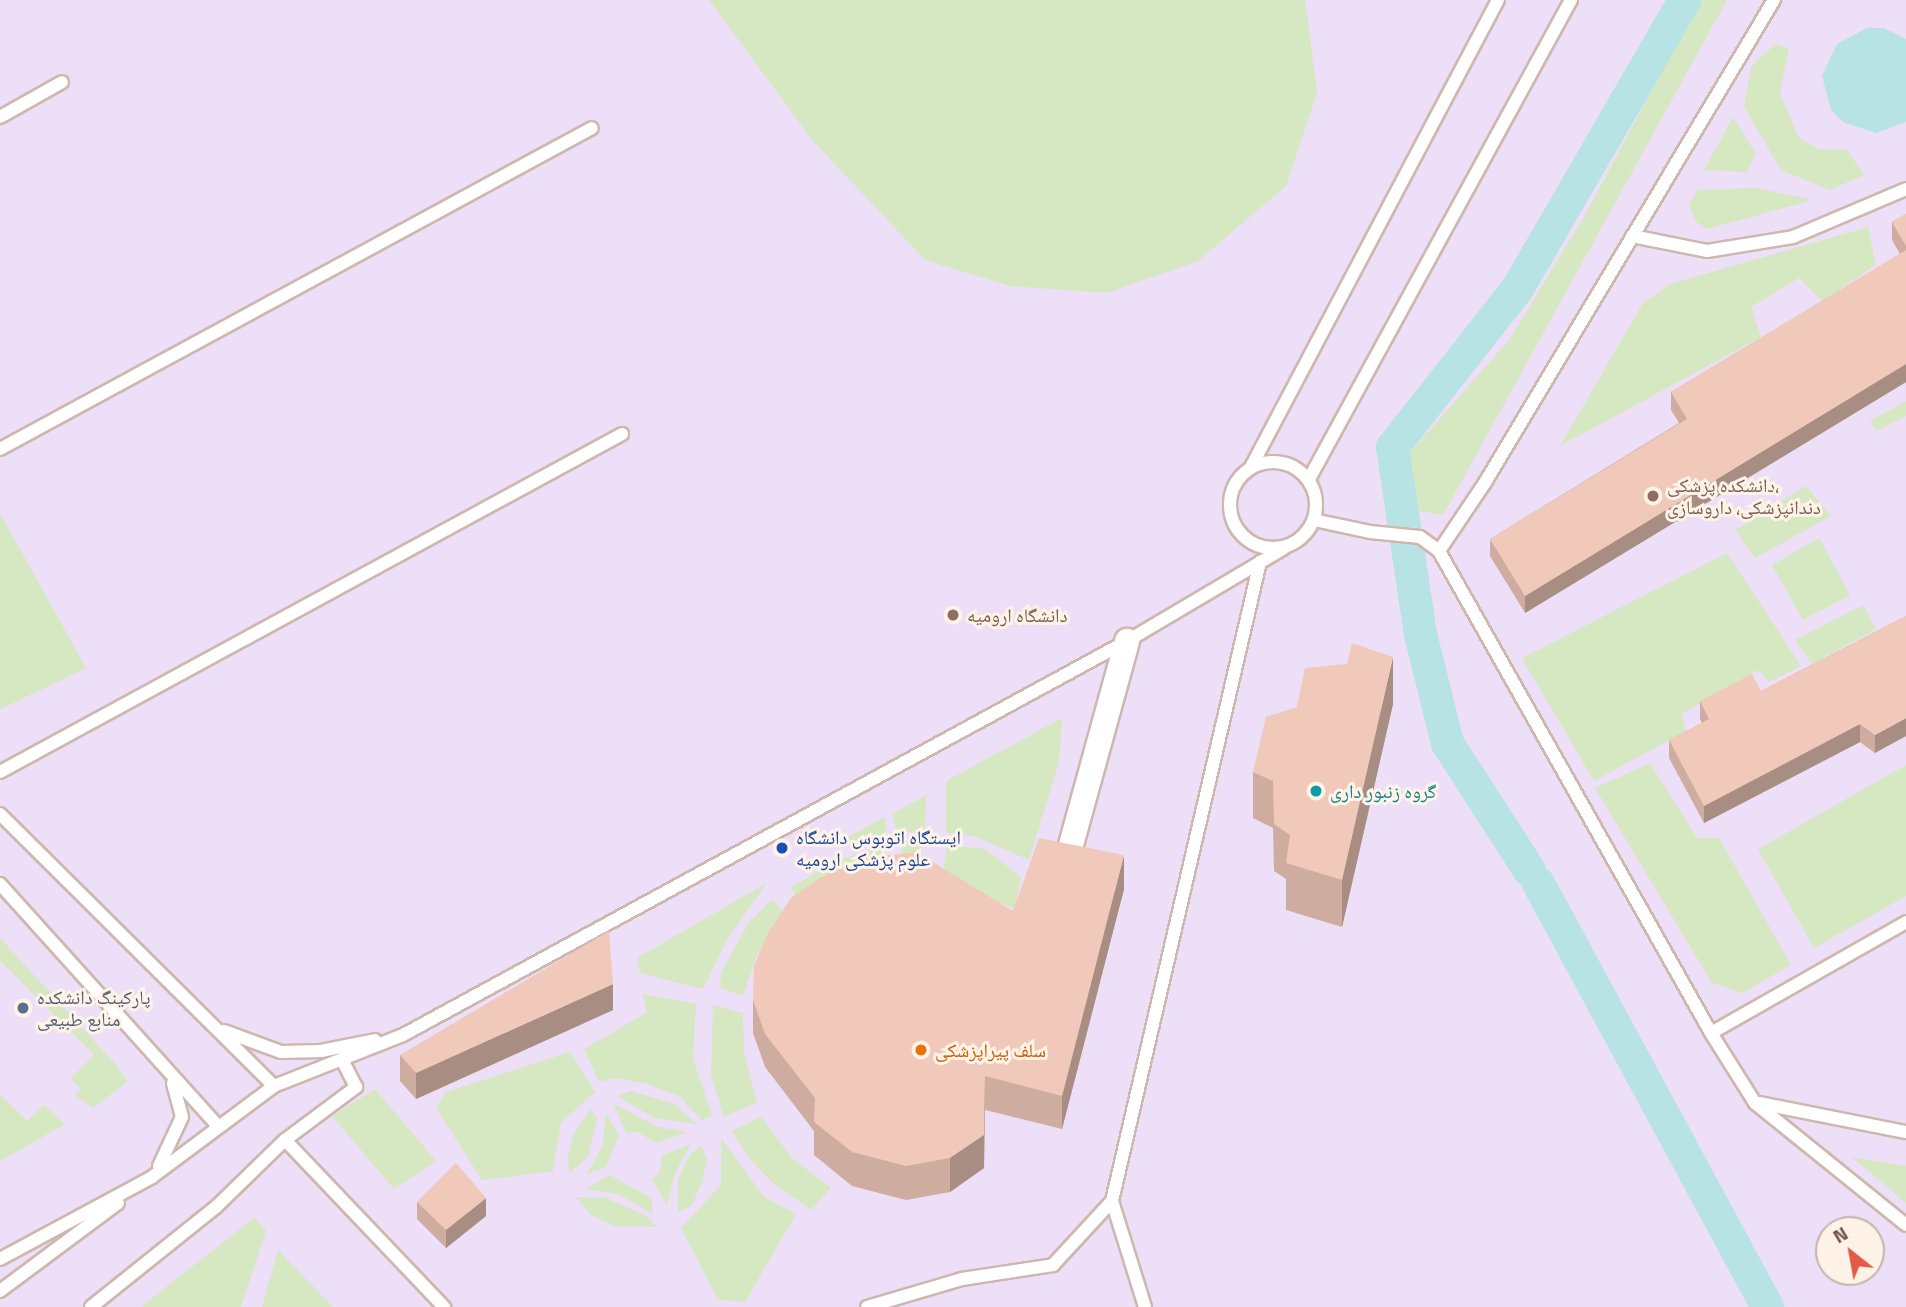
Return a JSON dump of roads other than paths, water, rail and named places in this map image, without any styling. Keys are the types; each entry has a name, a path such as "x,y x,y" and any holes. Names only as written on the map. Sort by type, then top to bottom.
{"street":[{"path":"1069,852 1127,641"}],"lane":[{"path":"1284,548 1263,548 1244,539 1232,522 1232,491 1251,467 1498,0"},
{"path":"1309,480 1571,0"},
{"path":"1439,551 1774,0"},
{"path":"0,117 62,82"},
{"path":"0,449 592,128"},
{"path":"1632,236 1707,251 1793,237 1906,189"},
{"path":"0,772 622,434"},
{"path":"0,1291 152,1178 217,1125 274,1086 403,1035 1127,641 1303,538 1314,520 1317,499 1309,480 1292,466 1272,461 1251,467"},
{"path":"1314,520 1370,532 1420,537 1439,551 1711,1033 1755,1103 1906,1225"},
{"path":"867,1307 962,1279 1053,1265 1112,1201 1260,562"},
{"path":"0,814 274,1086"},
{"path":"0,884 217,1125"},
{"path":"1711,1033 1906,922"},
{"path":"214,1026 281,1052 321,1051 403,1035"},
{"path":"91,1307 216,1207 285,1140 356,1087 342,1060"},
{"path":"0,1259 152,1178 174,1142 183,1117 177,1090 166,1070"},
{"path":"1755,1103 1906,1132"},
{"path":"285,1140 444,1307"},
{"path":"1112,1201 1145,1307"}],"water":[{"path":"1867,28 1884,28 1906,39 1906,122 1876,133 1843,122 1831,110 1822,76 1837,44"}],"waterway":[{"path":"1529,870 1447,743 1420,634 1392,447 1517,288 1684,0"},
{"path":"1538,883 1767,1307"}],"place":[{"name":"دانشکده پزشکی، دندانپزشکی، داروسازی","path":"1653,496"},
{"name":"دانشگاه ارومیه","path":"953,615"},
{"name":"گروه زنبور داری","path":"1316,791"},
{"name":"ایستگاه اتوبوس دانشگاه علوم پزشکی ارومیه","path":"782,848"},
{"name":"پارکینگ دانشکده منابع طبیعی","path":"23,1008"},
{"name":"سلف پیراپزشکی","path":"921,1050"}]}
